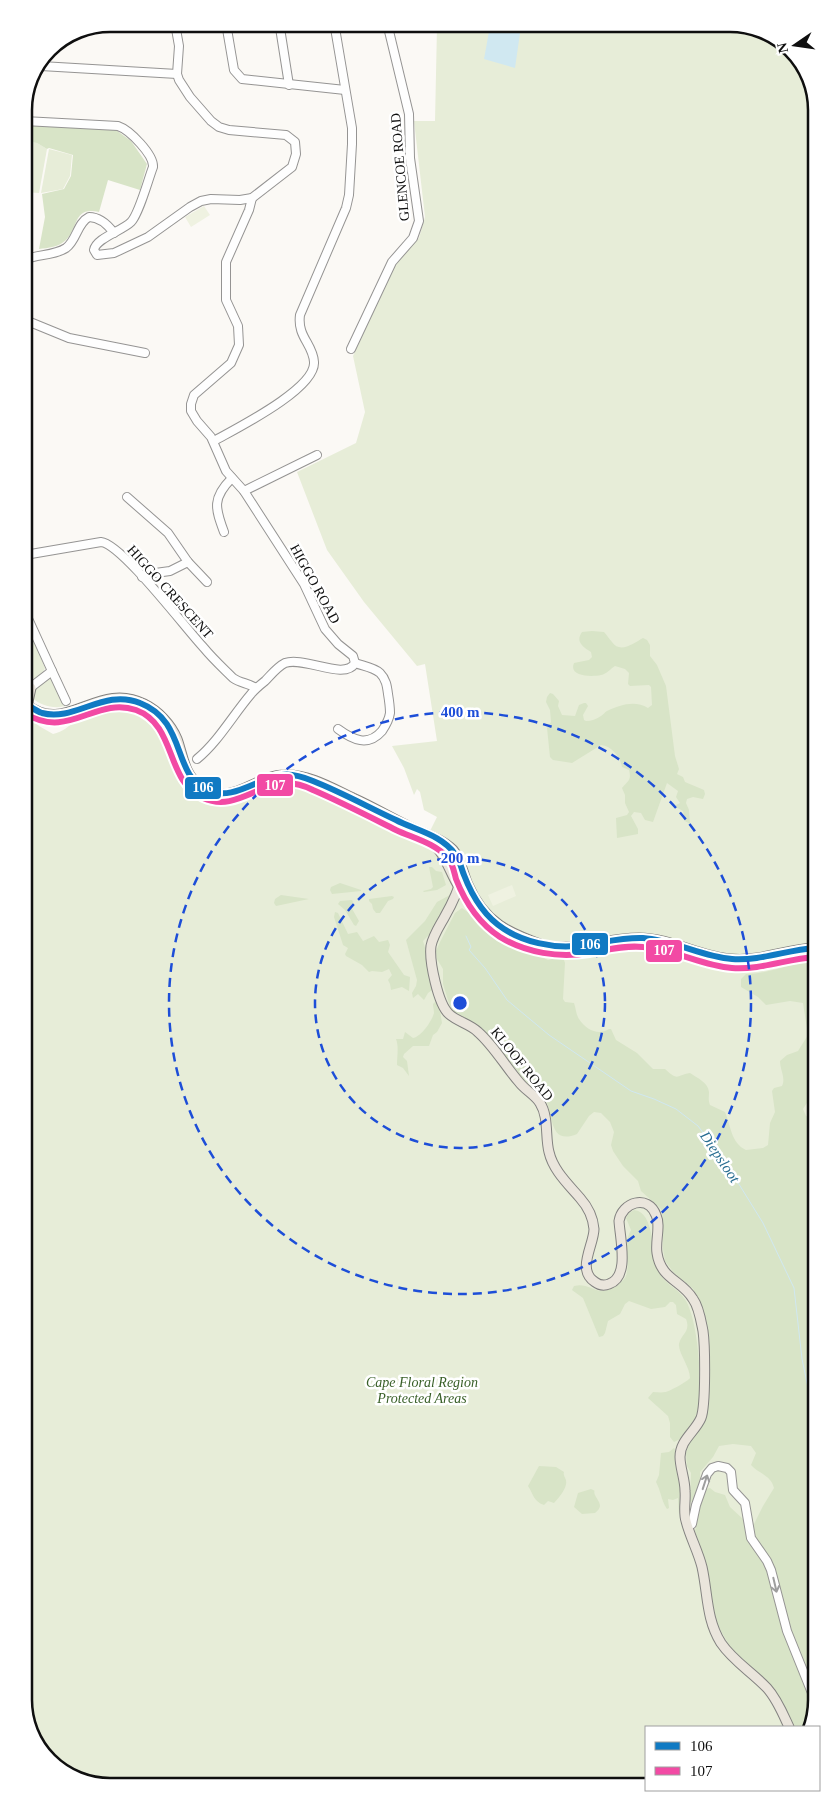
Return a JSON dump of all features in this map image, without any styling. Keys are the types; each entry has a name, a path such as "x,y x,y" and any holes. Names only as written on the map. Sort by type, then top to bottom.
{"main road":[{"path":"33,708 41,713 58,715 109,698 138,701 155,711 168,722 177,740 187,770 195,782 204,789 220,793 232,793 246,789 271,777 295,775 346,795 409,827 435,845 447,863 459,888 477,912 498,931 520,942 572,948 611,940 640,938 666,942 714,956 736,960 756,959 808,948"},
{"path":"409,827 421,831 447,845 455,853 478,903 494,921 513,934 545,946"},
{"path":"447,863 449,856 455,853"},
{"path":"452,873 458,874 462,870"},
{"path":"459,888 462,870"},
{"name":"KLOOF ROAD","path":"459,888 431,945 431,957 440,998 443,1006 450,1014 480,1034 518,1082 542,1105 547,1145 551,1158 560,1173 587,1207 592,1220 593,1236 586,1265 588,1275 596,1282 604,1285 610,1284 618,1278 622,1266 620,1217 628,1206 634,1203 644,1204 652,1208 657,1217 656,1250 662,1267 669,1277 688,1292 695,1302 704,1337 703,1395 700,1418 685,1440 680,1454 685,1489 685,1515 701,1563 708,1609 716,1634 729,1654 771,1692 788,1726"}],"street":[{"path":"33,121 118,126 129,131 151,157 153,167 134,218 127,225 95,245 94,250 97,256 114,253 148,238 201,201 252,198 292,167 296,159 294,142 286,135 224,129 214,124 181,84 177,74 176,32"},
{"path":"228,32 234,70 239,77 248,81 345,90"},
{"path":"281,32 289,85"},
{"path":"214,442 286,398 304,383 314,368 314,360 300,331 299,318 348,203 352,135 336,32"},
{"name":"GLENCOE ROAD","path":"351,349 392,262 413,238 419,221 410,158 409,114 389,32"},
{"path":"47,66 177,74"},
{"name":"HIGGO ROAD","path":"252,198 249,210 226,262 226,300 238,326 239,345 230,363 194,395 191,411 194,418 214,442 226,471 244,491 304,584 325,629 335,641 353,656 354,663"},
{"path":"33,257 65,248 72,242 84,221 89,217 99,219 114,233"},
{"path":"33,324 69,338 145,353"},
{"path":"244,491 317,456"},
{"path":"224,532 217,512 216,502 222,488 232,478"},
{"path":"127,496 168,533 188,562 207,582"},
{"name":"HIGGO CRESCENT","path":"33,554 103,542 118,552 142,577 203,647 233,678 249,683 256,688"},
{"path":"142,577 148,574 170,571 188,562"},
{"path":"33,629 66,702"},
{"path":"197,759 256,688 286,663 301,662 342,670 351,668 354,663 375,669 384,678 387,686 390,716 378,735 370,740 359,740 338,729"},
{"path":"33,686 52,671"},
{"path":"688,1527 692,1524 696,1505 709,1471 718,1466 727,1468 731,1472 733,1490 745,1503 751,1538 771,1570 787,1631 808,1683"}],"green space":[{"name":"Cape Floral Region Protected Areas","path":"437,33 745,34 770,44 770,70 796,70 800,76 806,95 808,110 808,1701 806,1716 803,1726 645,1726 645,1778 105,1778 90,1776 71,1768 52,1752 40,1735 34,1716 33,1701 33,720 53,734 63,730 84,714 102,706 121,704 140,709 160,723 188,783 198,792 223,800 241,796 274,782 284,780 298,781 359,807 425,841 437,817 424,810 420,792 417,789 414,795 404,768 392,746 437,741 425,664 417,666 364,602 327,550 297,472 356,443 365,412 353,356 396,262 419,238 425,217 414,121 435,121"},
{"path":"33,125 116,130 131,141 147,164 140,190 108,180 99,212 85,212 78,219 66,240 53,247 39,249 45,217 42,194 64,189 71,176 73,155 47,149 33,142"},
{"path":"33,142 47,149 39,193 33,193"},
{"path":"49,149 72,155 70,176 63,189 41,193"},
{"path":"204,206 210,215 191,227 185,217"},
{"path":"582,632 604,632 619,647 631,645 643,638 650,645 650,656 657,665 666,686 675,756 679,769 677,774 683,777 685,782 704,790 705,794 703,799 693,797 687,799 690,824 685,821 683,811 674,806 680,803 676,797 678,791 667,783 653,822 645,820 641,813 634,812 631,816 638,829 638,834 617,838 616,818 627,815 629,812 622,788 630,776 629,770 622,767 615,753 609,747 601,745 572,763 553,760 550,757 547,728 551,722 550,710 546,702 550,693 559,701 558,706 562,715 575,716 579,705 586,703 588,706 583,715 586,721 596,719 607,711 622,705 638,704 648,708 652,705 651,687 649,685 630,686 628,684 629,673 625,669 615,666 607,673 592,676 582,675 574,671 574,663 589,660 592,657 591,652 583,646 579,639"},
{"path":"33,637 45,668 43,673 33,681"},
{"path":"48,677 55,680 66,706 48,706 33,699 33,694"},
{"path":"429,867 442,872 446,885 437,890 424,892 433,887"},
{"path":"340,883 361,891 332,894 331,887"},
{"path":"512,885 516,896 493,906 488,895"},
{"path":"281,895 309,899 276,906 274,903 275,899"},
{"path":"450,895 451,897 431,933 423,941 428,958 432,990 424,1000 418,994 413,998 412,993 417,980 406,940 425,921 437,902"},
{"path":"394,897 393,899 388,901 380,913 376,913 369,901 369,899"},
{"path":"352,900 351,907 359,921 356,926 345,910 338,904 340,901"},
{"path":"462,908 472,915 479,926 497,940 548,960 556,958 564,960 563,999 565,1002 574,1003 577,1016 582,1023 589,1029 597,1032 611,1029 616,1040 637,1053 653,1069 665,1069 675,1077 690,1073 702,1081 707,1086 709,1092 710,1105 725,1112 734,1139 746,1150 763,1148 768,1145 770,1123 775,1112 772,1091 774,1088 782,1086 783,1083 780,1061 787,1055 798,1051 808,1035 808,1101 803,1109 808,1117 808,1701 803,1726 793,1726 769,1684 730,1647 715,1620 706,1566 695,1531 699,1506 706,1489 710,1488 715,1492 725,1495 730,1507 743,1519 745,1526 752,1528 774,1488 768,1477 751,1465 756,1453 751,1446 733,1444 719,1446 713,1457 700,1472 700,1484 694,1501 690,1502 691,1473 687,1466 686,1453 690,1442 704,1421 709,1390 709,1336 706,1319 699,1299 693,1289 674,1273 665,1261 661,1209 641,1191 638,1181 623,1166 613,1151 611,1145 614,1132 610,1122 601,1113 594,1112 589,1116 577,1134 568,1137 561,1136 554,1126 543,1095 523,1078 486,1033 451,1010 443,984 443,969 437,959 436,951 455,913"},
{"path":"335,912 338,913 348,934 357,932 363,941 374,936 379,942 388,940 390,945 388,952 404,975 410,977 409,991 402,987 391,990 388,980 392,975 389,969 382,972 369,972 362,965 346,956 348,948 343,945 334,917"},
{"path":"808,963 808,1035 803,1003 790,1001 766,1005 758,997 741,987 741,979 746,974"},
{"path":"435,1002 439,1004 442,1023 433,1035 429,1046 413,1046 404,1054 403,1057 407,1061 409,1076 403,1068 397,1065 398,1048 396,1039 403,1039 405,1032 413,1038 423,1032 433,1016 433,1004"},
{"path":"634,1210 646,1218 652,1235 656,1263 660,1275 686,1301 694,1323 700,1370 698,1409 690,1428 683,1437 674,1442 670,1437 668,1416 648,1398 653,1392 667,1392 690,1378 679,1348 680,1341 687,1327 686,1319 677,1314 676,1305 673,1302 670,1302 665,1307 651,1309 629,1301 625,1304 620,1314 608,1321 605,1333 599,1337 583,1298 572,1290 574,1286 581,1285 603,1291 615,1286 624,1279 628,1264 627,1241 631,1230 626,1218"},
{"path":"674,1448 681,1492 679,1514 678,1498 668,1499 669,1508 667,1509 656,1482 659,1475 661,1453 669,1452"},
{"path":"539,1466 556,1467 564,1472 566,1486 554,1503 548,1501 544,1505 540,1503 536,1500 528,1486"},
{"path":"591,1489 594,1491 600,1506 595,1513 582,1514 574,1507 578,1493"}],"water":[{"path":"489,33 520,33 515,68 484,59"}],"waterway":[{"name":"Diepsloot","path":"466,936 471,947 469,950 485,968 507,1000 549,1035 631,1091 676,1109 698,1126 724,1160 763,1223 794,1288 802,1359 808,1388"}],"transit line":[{"name":"106","path":"33,708 42,713 54,715 114,699 127,699 140,703 155,711 165,722 173,734 188,773 196,783 207,790 226,793 273,777 294,775 323,785 403,824 428,834 450,847 459,861 471,891 491,918 512,934 529,941 566,946 643,938 654,939 721,958 732,959 763,957 808,949"},
{"name":"107","path":"33,717 41,721 56,722 108,708 122,707 136,710 149,717 158,728 182,779 191,790 203,798 225,802 286,783 303,786 334,799 437,848 451,863 456,879 474,912 493,932 521,947 543,953 566,955 623,947 654,948 721,967 732,968 763,966 808,958"}]}
